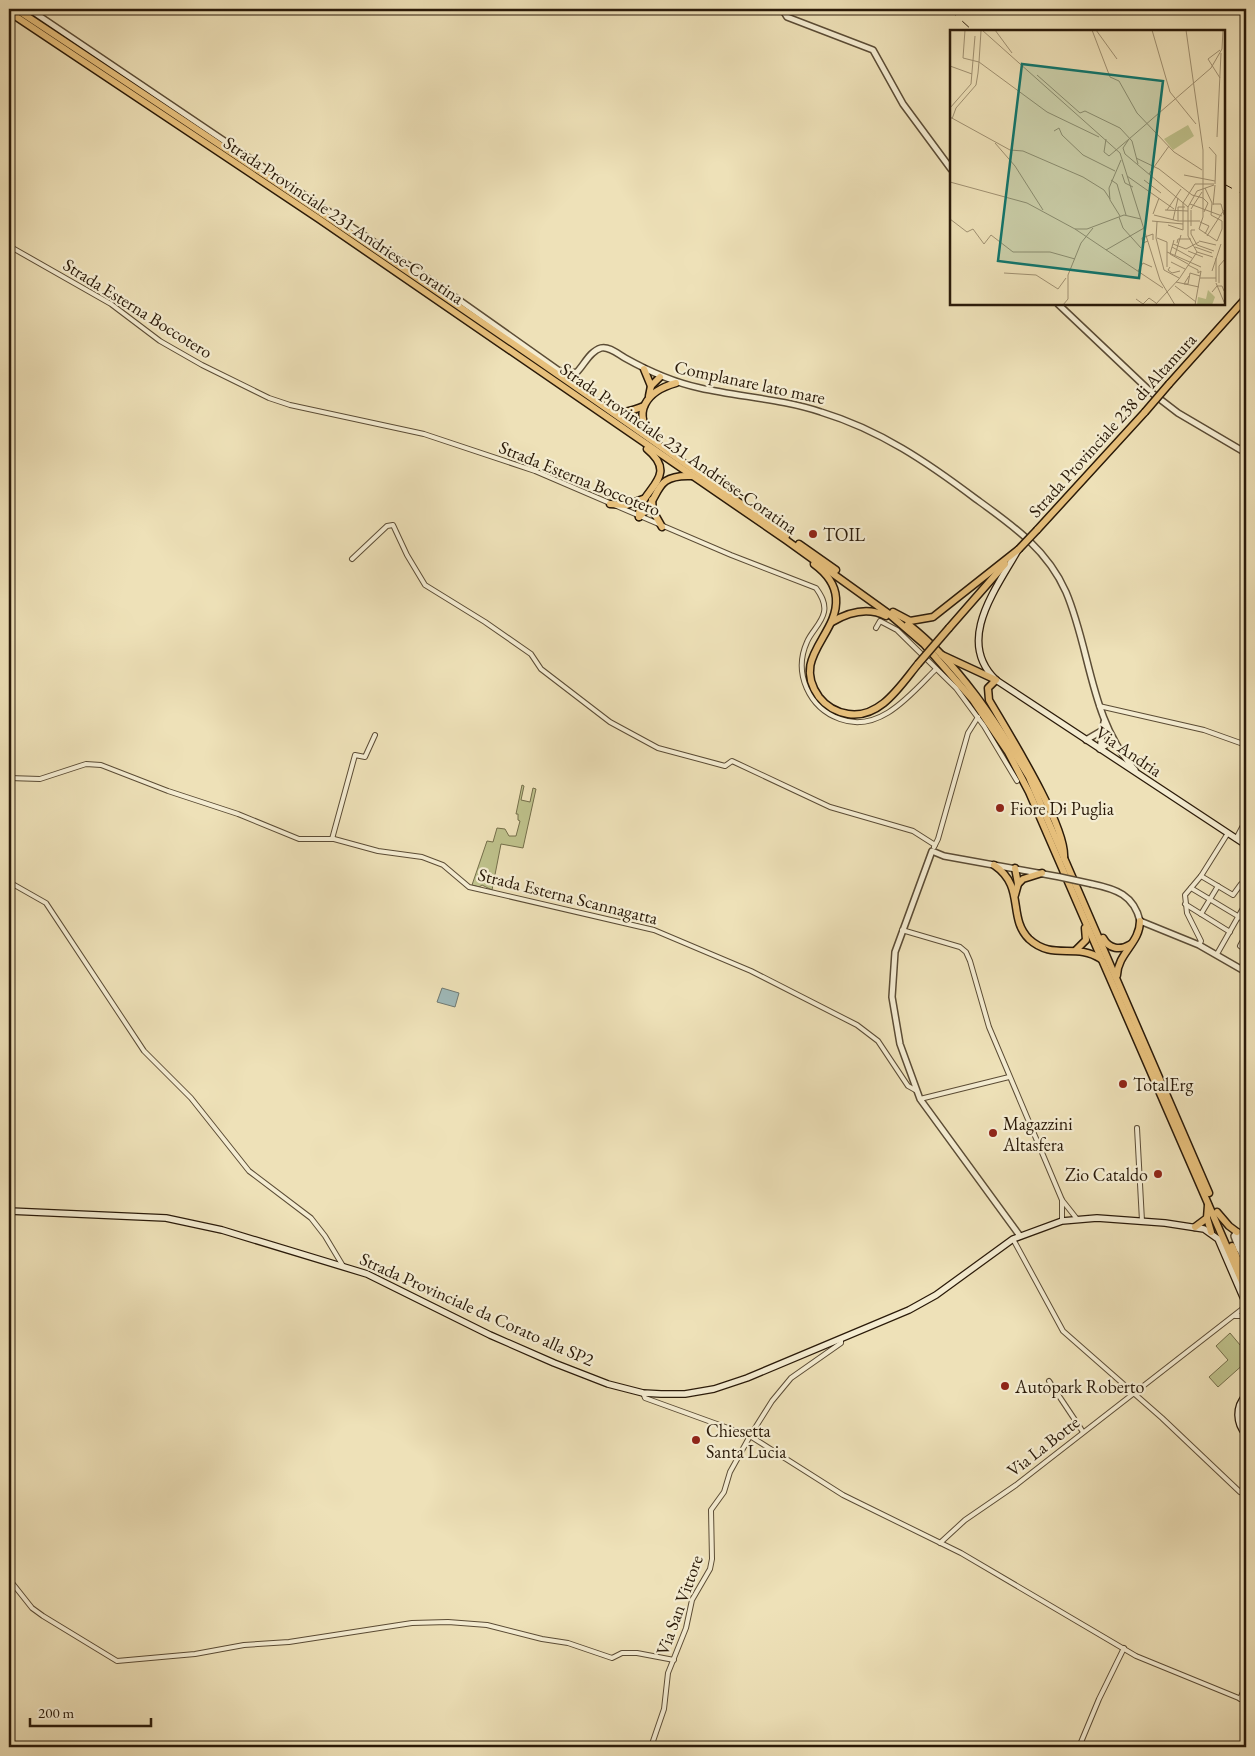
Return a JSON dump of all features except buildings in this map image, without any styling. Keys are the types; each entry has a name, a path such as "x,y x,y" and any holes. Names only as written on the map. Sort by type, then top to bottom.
{"main road":[{"name":"Strada Provinciale 231 Andriese-Coratina","path":"16,9 320,212 584,394 884,606 920,634 939,653 973,693 1009,744 1029,778 1064,860 1088,910 1246,1279"},
{"name":"Strada Provinciale 231 Andriese-Coratina","path":"9,12 319,219 630,433 694,473 889,614 920,641 973,700 1008,752 1029,792 1246,1291"},
{"name":"Strada Provinciale 238 di Altamura","path":"1019,549 1145,412 1246,298"},
{"path":"644,370 651,386"},
{"path":"660,377 651,386 644,406 644,423 649,433 694,473"},
{"path":"658,388 660,377"},
{"path":"649,396 658,388 676,383"},
{"path":"584,394 591,394 614,410 628,412 644,406"},
{"path":"630,433 636,442 654,456 660,470 657,484 643,499 638,510 639,517"},
{"path":"639,517 647,509 653,496 667,479 694,473"},
{"path":"653,496 653,511 662,526"},
{"path":"610,504 627,505 643,499"},
{"path":"768,528 784,544 818,567 828,578 836,599 835,610 831,622 818,644 810,669 816,693 834,710 859,716 872,712 895,691 948,628 1019,549"},
{"path":"884,606 903,619 910,621 918,622 933,617 1019,549"},
{"name":"Via Andria","path":"1019,549 986,609 980,627 979,651 982,663 996,680 1246,845"},
{"path":"831,622 849,614 873,611 888,617 914,639 920,641"},
{"path":"939,653 996,680 988,688 989,700 1021,754 1056,825 1063,840 1064,860"},
{"path":"994,865 1010,879 1015,896 1018,919 1028,938 1050,950 1090,952 1102,960"},
{"path":"1010,879 1015,868"},
{"path":"1015,868 1018,884 1015,896"},
{"path":"1018,884 1023,879 1042,873"},
{"path":"1088,910 1107,944 1116,949 1131,944"},
{"path":"1075,950 1086,940 1084,917"},
{"path":"1117,978 1119,961 1138,936 1140,921"},
{"path":"1208,1202 1207,1218 1211,1232 1218,1239 1246,1305"},
{"name":"Strada Provinciale da Corato alla SP2","path":"9,1211 166,1218 222,1230 367,1274 490,1335 608,1384 643,1393 685,1394 714,1389 747,1378 909,1310 936,1295 1012,1239 1062,1221 1077,1219 1142,1221 1195,1227 1211,1232"},
{"path":"1217,1212 1237,1232 1241,1252 1246,1264"},
{"path":"1195,1227 1207,1218"},
{"path":"1246,1395 1239,1404 1238,1411 1240,1426 1246,1435"}],"street":[{"name":"Complanare lato mare","path":"29,9 445,290 558,370 568,374 576,372 598,348 606,348 644,370 676,383 790,404 863,427 924,460 1020,532 1044,554 1066,591 1104,722 1126,761 1140,776"},
{"path":"782,9 787,17 873,50 903,104 950,168"},
{"name":"Strada Esterna Boccotero","path":"9,246 111,304 160,341 202,365 270,398 290,405 424,434 535,471 639,517 816,588 825,606 824,615 807,641 802,654 802,668 804,684 810,696 821,710 832,716 845,721 862,722 877,718 902,702 936,669"},
{"path":"1059,305 1152,393 1178,413 1246,453"},
{"path":"352,559 387,526 392,525 425,585 485,622 531,654 541,669 617,727 658,748 725,766 732,762 830,807 914,831 934,845"},
{"path":"876,628 880,621 886,622 956,688 978,717 1017,781"},
{"path":"1099,706 1204,730 1246,745"},
{"path":"978,717 968,733 934,845 895,952 892,998 900,1044 920,1098 1020,1236"},
{"path":"1100,749 1104,722"},
{"path":"1086,740 1103,730"},
{"path":"1100,749 1109,743 1110,734"},
{"path":"332,839 355,755 365,757 376,735"},
{"name":"Strada Esterna Scannagatta","path":"9,778 40,779 86,764 101,765 299,838 332,839 378,852 422,857 443,865 469,887 654,930 751,971 857,1025 878,1041 908,1086 917,1091"},
{"path":"1237,839 1246,820"},
{"path":"1237,839 1246,826"},
{"path":"1199,945 1201,941 1192,925 1185,904 1185,895 1201,876 1228,833"},
{"path":"932,851 1111,888 1127,896 1138,912 1140,921 1199,945 1246,972"},
{"path":"1201,876 1233,895 1241,884 1246,887"},
{"path":"9,882 46,903 144,1052 191,1098 249,1170 311,1218 325,1236 343,1266"},
{"path":"1201,914 1218,886"},
{"path":"1191,888 1246,921"},
{"path":"1217,954 1246,903"},
{"path":"1185,904 1230,932"},
{"path":"902,930 960,947 966,952 976,978 988,1027 1062,1200 1077,1219"},
{"path":"1246,935 1240,946 1246,950"},
{"path":"920,1098 1009,1077"},
{"path":"1137,1128 1142,1221"},
{"path":"1062,1200 1062,1221"},
{"path":"1240,1242 1246,1236 1237,1232 1235,1239 1241,1252"},
{"path":"1012,1239 1063,1331 1240,1492"},
{"name":"Via La Botte","path":"940,1543 965,1520 1016,1485 1235,1316 1246,1305"},
{"path":"1235,1316 1246,1316"},
{"name":"Via San Vittore","path":"652,1747 664,1709 668,1673 686,1628 692,1600 710,1569 712,1559 711,1510 724,1492 730,1472 772,1401 791,1378 841,1343 841,1339"},
{"path":"1049,1381 1083,1432"},
{"path":"643,1393 645,1398 750,1436 843,1494 940,1543 1136,1656 1246,1701"},
{"path":"9,1579 32,1608 117,1662 194,1654 244,1645 289,1642 412,1623 448,1622 487,1625 542,1639 568,1643 612,1658 622,1653 630,1653 650,1654 674,1660"},
{"path":"1079,1747 1099,1699 1124,1648"},
{"path":"1240,1699 1246,1686"}],"green space":[{"path":"522,785 524,786 521,800 530,802 533,788 536,789 523,848 501,844 492,890 482,885 479,887 472,885 487,841 493,842 497,828 505,829 509,836 516,836 520,821 518,820 518,814 516,814"},
{"path":"1230,1333 1246,1352 1246,1362 1218,1387 1209,1377 1228,1360 1216,1346"}],"water":[{"path":"442,988 459,993 455,1007 437,1002"}],"railway":[{"path":"949,9 972,30"},
{"path":"1225,185 1246,196"}],"place":[{"name":"TOIL","path":"813,534"},
{"name":"Fiore Di Puglia","path":"1000,808"},
{"name":"TotalErg","path":"1123,1084"},
{"name":"Magazzini Altasfera","path":"993,1133"},
{"name":"Zio Cataldo","path":"1158,1174"},
{"name":"Autopark Roberto","path":"1005,1386"},
{"name":"Chiesetta Santa Lucia","path":"696,1440"}]}
